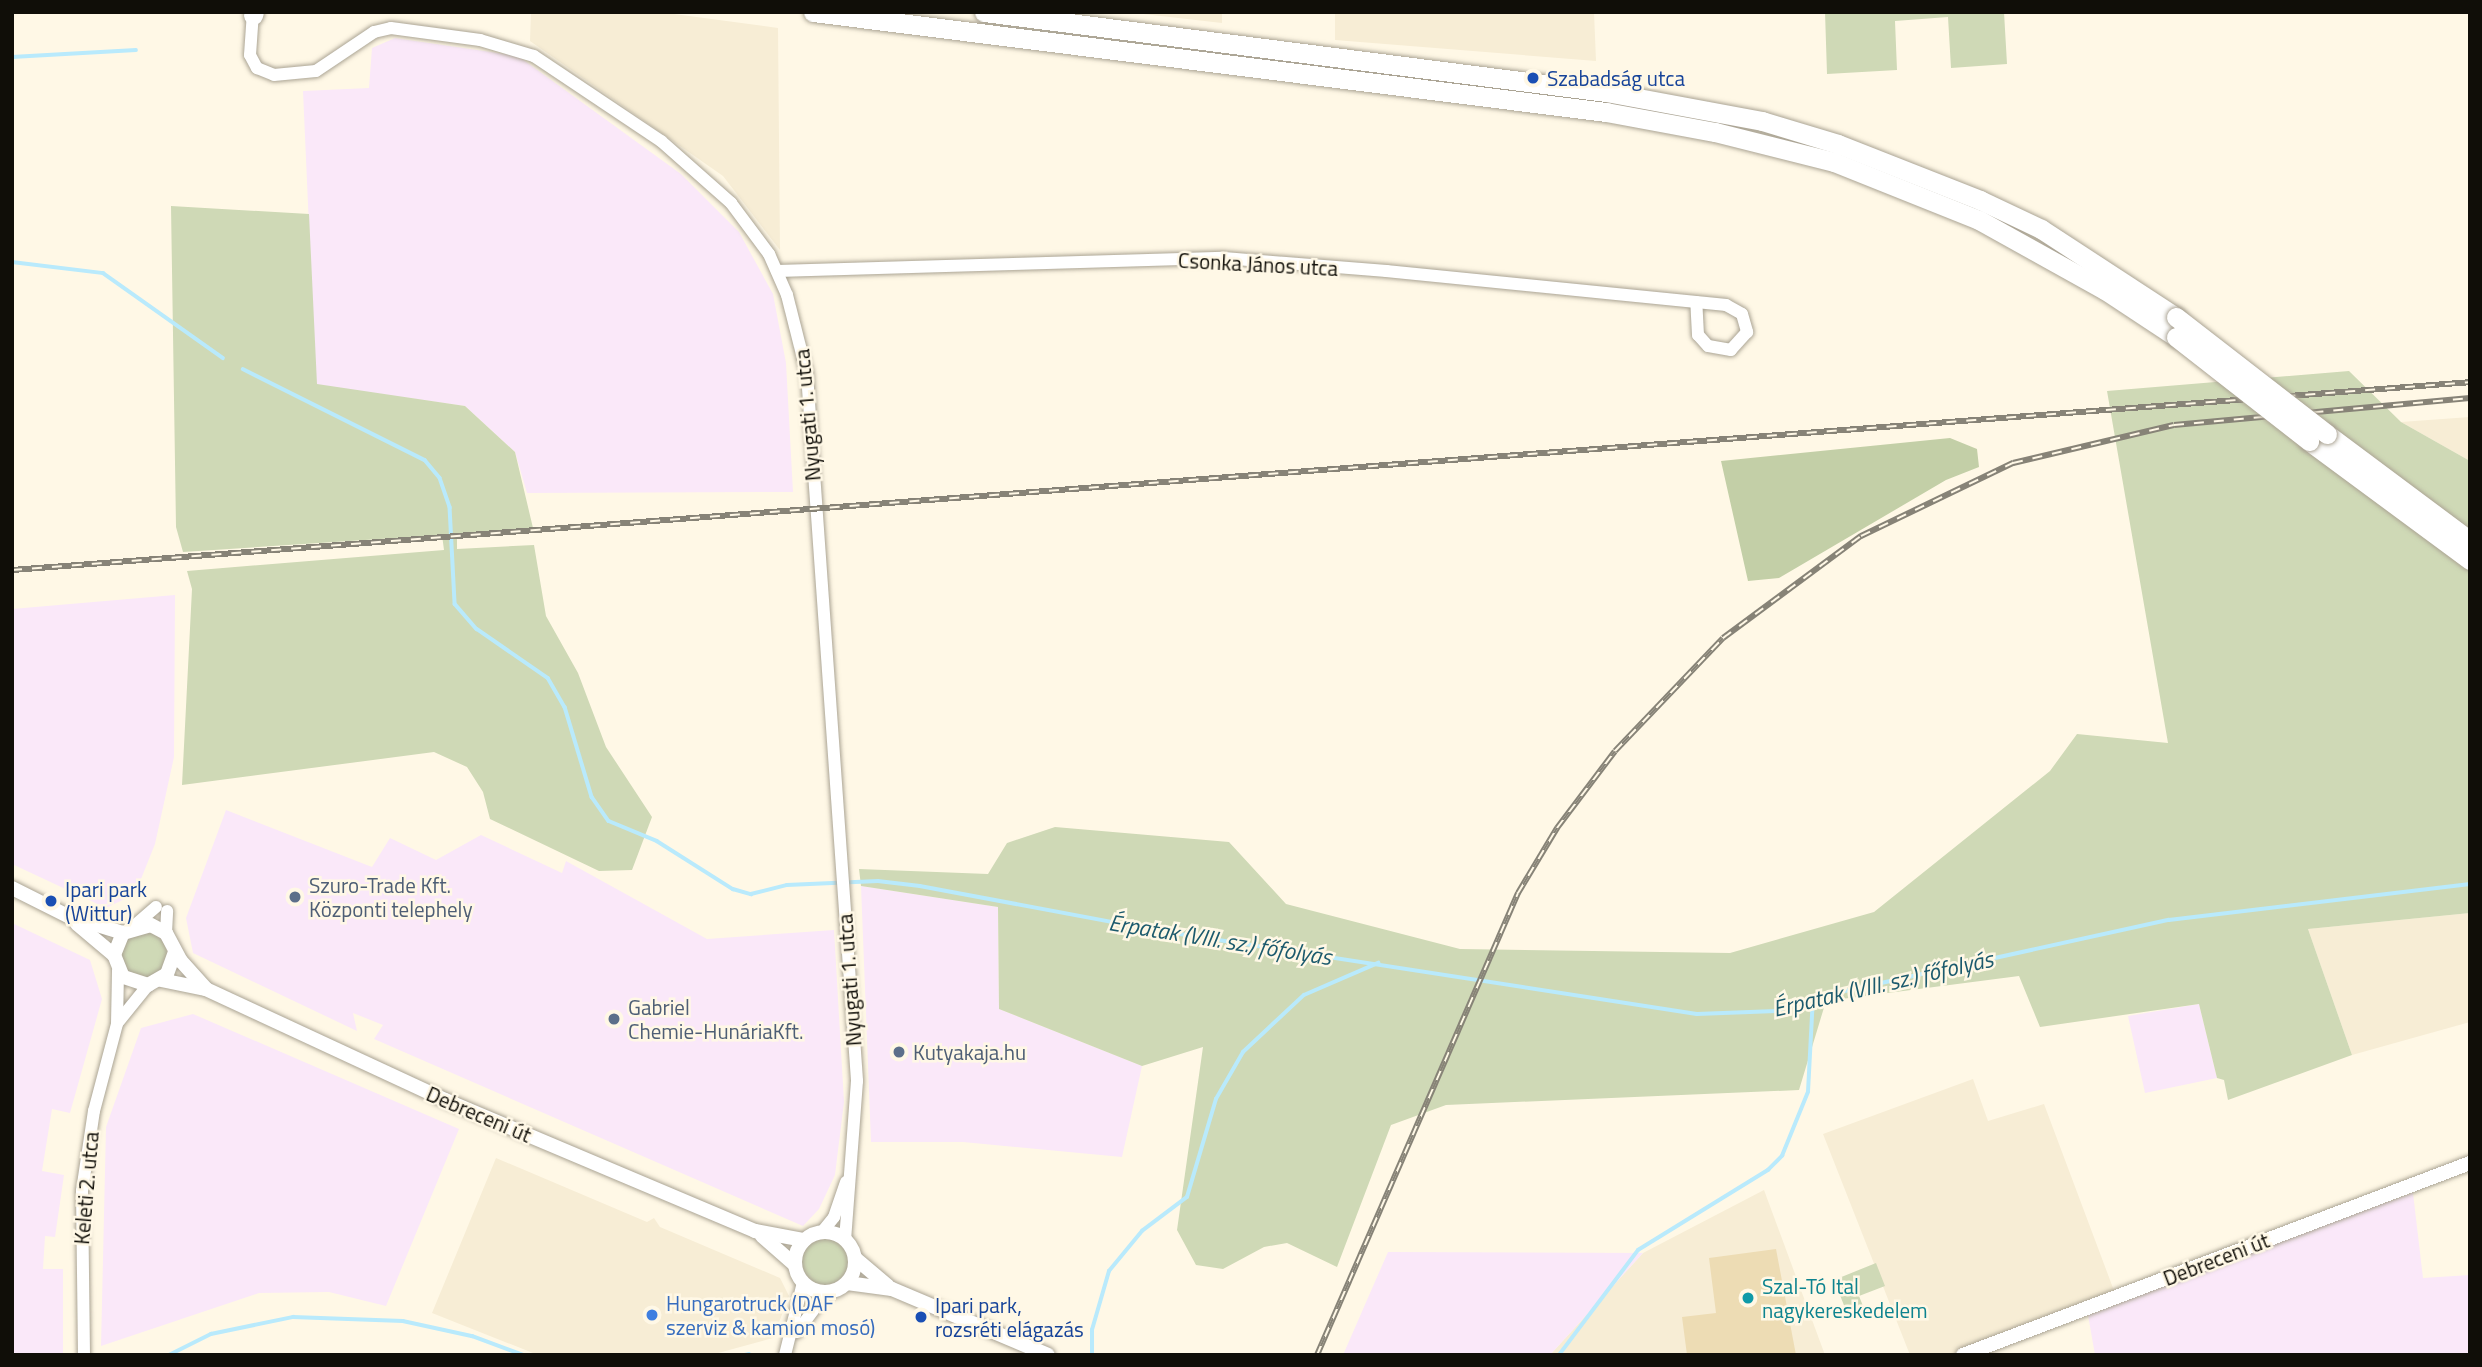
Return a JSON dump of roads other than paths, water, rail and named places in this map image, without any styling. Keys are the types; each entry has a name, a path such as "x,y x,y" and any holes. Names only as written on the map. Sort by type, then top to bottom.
{"main road":[{"path":"813,12 1594,110 1715,132 1834,162 1979,220 2105,290 2470,541"},
{"path":"984,12 1606,92 1762,121 1851,149 2017,217 2176,317 2318,438 2470,560"}],"street":[{"name":"Nyugati 1. utca","path":"253,13 250,55 257,68 274,75 316,71 374,32 391,28 480,40 534,56 661,141 708,182 755,233 777,271 807,374 857,1081 854,1155 845,1239"},
{"name":"Csonka János utca","path":"777,271 1224,258 1696,302 1726,305 1742,314 1747,332 1731,350 1708,346 1698,335 1696,302"},
{"path":"15,889 68,916 128,929 151,925 166,933"},
{"path":"117,1024 116,962 128,929 161,909 166,933 174,951 206,989"},
{"path":"68,916 116,962 131,982 155,982 206,989"},
{"path":"117,1024 172,967 174,951"},
{"name":"Debreceni út","path":"206,989 434,1095 755,1231"},
{"name":"Keleti 2. utca","path":"84,1355 82,1191 93,1111 117,1024"},
{"name":"Nyugati 1. utca","path":"822,1232 834,1217 854,1155"},
{"name":"Debreceni út","path":"1963,1355 2470,1163"},
{"path":"755,1231 804,1240 822,1232 845,1239 855,1258 891,1289"},
{"path":"755,1231 795,1265 803,1282 791,1341 785,1355"},
{"path":"795,1265 804,1240"},
{"path":"847,1283 855,1258"},
{"path":"803,1282 827,1292"},
{"path":"791,1341 827,1292 847,1283 891,1289 1048,1355"}],"waterway":[{"path":"12,57 136,50"},
{"name":"Érpatak (VIII. sz.) főfolyás","path":"12,262 103,273 223,358"},
{"name":"Érpatak (VIII. sz.) főfolyás","path":"243,369 425,460 440,478 450,507 455,604 477,629 548,678 565,707 592,797 609,821 657,841 733,889 751,894 787,885 878,881 920,886 1154,930 1697,1014 1776,1011 1813,998 2169,920 2470,884"},
{"path":"1092,1355 1092,1330 1109,1271 1142,1231 1187,1197 1216,1099 1243,1052 1304,995 1378,963"},
{"path":"1559,1355 1638,1250 1768,1170 1782,1156 1808,1092 1813,998"},
{"path":"169,1355 211,1334 293,1317 403,1321 472,1336 524,1355"},
{"path":"745,1355 749,1354"}],"railway":[{"path":"12,570 2470,382"},
{"path":"1317,1355 1518,893 1557,828 1615,751 1723,638 1861,536 2013,463 2174,425 2470,398"}],"place":[{"name":"Szabadság utca","path":"1533,78"},
{"name":"Szuro-Trade Kft. Központi telephely","path":"295,897"},
{"name":"Ipari park (Wittur)","path":"51,901"},
{"name":"Gabriel Chemie-HunáriaKft.","path":"614,1019"},
{"name":"Kutyakaja.hu","path":"899,1052"},
{"name":"Szal-Tó Ital nagykereskedelem","path":"1748,1298"},
{"name":"Hungarotruck (DAF szerviz & kamion mosó)","path":"652,1315"},
{"name":"Ipari park, rozsréti elágazás","path":"921,1317"}]}
